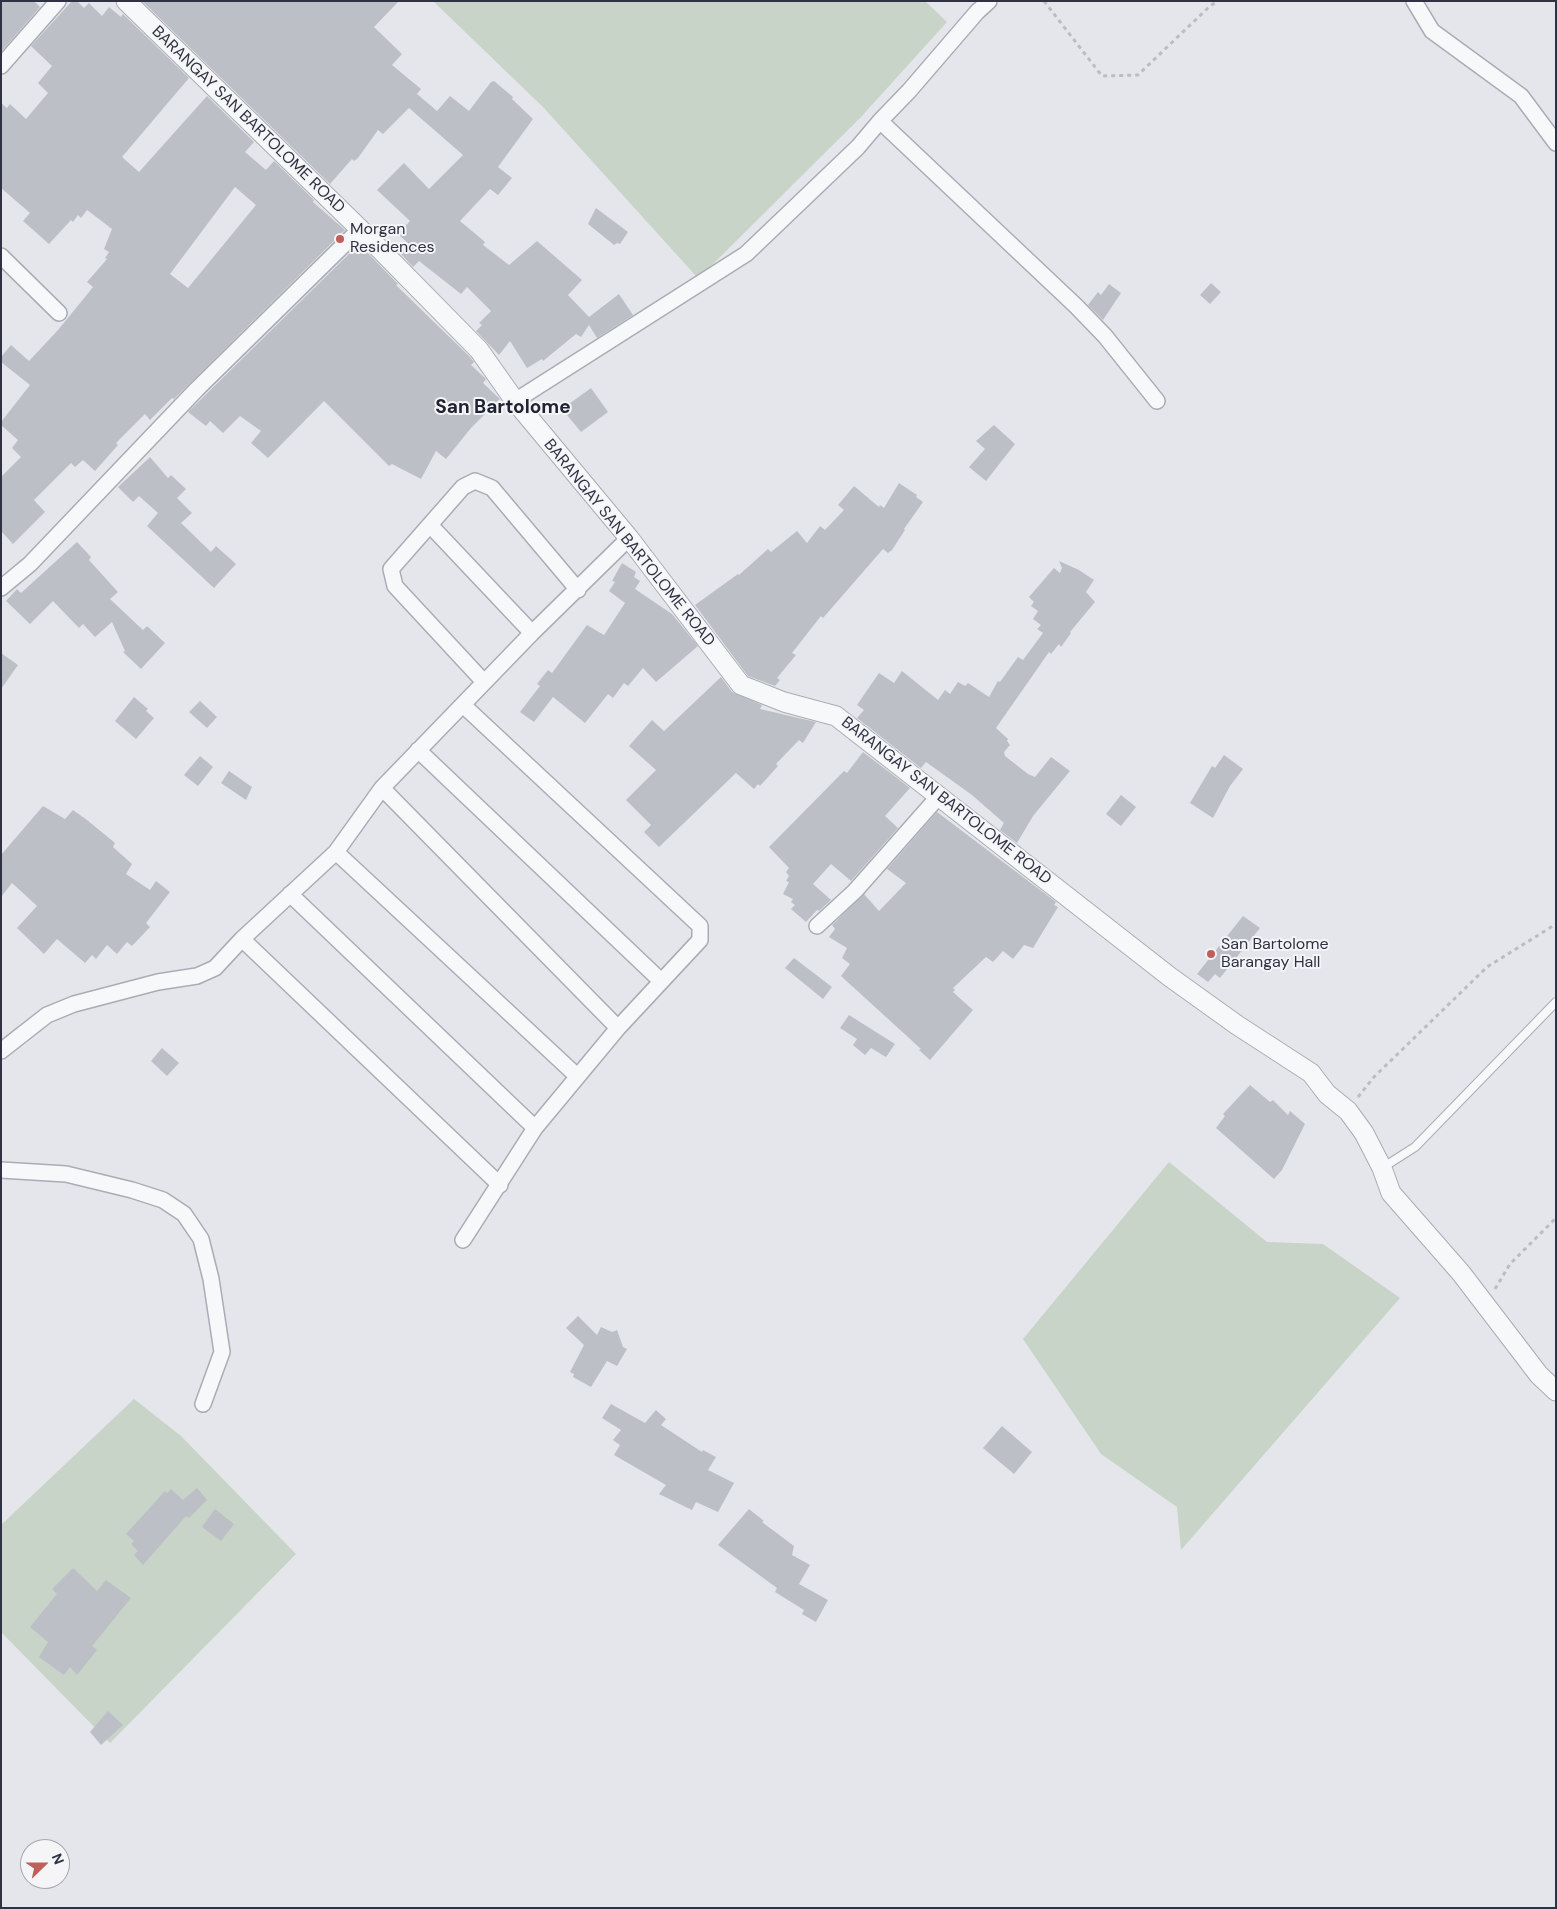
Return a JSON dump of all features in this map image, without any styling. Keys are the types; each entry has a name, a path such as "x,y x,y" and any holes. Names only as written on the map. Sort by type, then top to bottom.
{"street":[{"path":"1,66 58,1"},
{"name":"BARANGAY SAN BARTOLOME ROAD","path":"126,1 360,229 479,350 515,401 629,538 741,685 784,702 836,716 1170,977 1237,1025 1311,1073 1327,1094 1348,1111 1364,1133 1382,1168 1391,1193 1461,1273 1539,1375 1556,1391"},
{"path":"515,401 746,254 858,147 977,12 989,1"},
{"path":"1414,1 1432,31 1521,96 1556,143"},
{"path":"880,121 1082,312 1129,363 1157,401"},
{"path":"1,588 30,564 198,389 360,229"},
{"path":"1,256 59,313"},
{"path":"484,682 395,586 391,569 463,487 476,481 492,488 578,590"},
{"path":"430,524 532,633"},
{"path":"1,1051 47,1015 74,1004 140,986 197,976 215,968 242,939 336,852 382,788 532,633 629,538"},
{"path":"463,705 700,926 700,940 618,1028 535,1128 463,1240"},
{"path":"418,750 660,981"},
{"path":"382,788 618,1028"},
{"path":"817,926 855,891 939,796"},
{"path":"336,852 577,1076"},
{"path":"290,894 535,1128"},
{"path":"242,939 500,1185"},
{"path":"1,1170 66,1174 113,1185 163,1200 184,1214 201,1239 211,1279 222,1352 203,1404"}],"lane":[{"path":"1382,1168 1415,1147 1556,1002"}],"path":[{"path":"1044,1 1102,76 1138,75 1210,6 1218,1"},
{"path":"1348,1111 1374,1076 1487,967 1556,924"},
{"path":"1485,1305 1510,1264 1556,1218"}],"green space":[{"path":"433,1 925,1 947,22 861,117 706,271 696,276 543,107"},
{"path":"1169,1162 1267,1242 1323,1244 1400,1298 1181,1550 1177,1507 1101,1454 1023,1339"},
{"path":"134,1399 181,1436 296,1554 110,1743 1,1632 1,1525"}],"building":[{"path":"1,1 34,1 40,7 1,52"},
{"path":"72,1 77,1 84,8 89,3 102,16 109,7 121,17 123,14 189,78 122,157 139,172 207,96 254,142 245,152 266,170 274,161 314,200 313,202 345,230 174,399 172,398 150,420 145,414 116,443 118,445 95,471 83,460 75,467 71,463 34,500 45,512 13,544 1,531 1,477 21,457 12,448 18,440 1,425 1,422 30,385 1,362 1,357 11,345 29,361 58,330 93,287 87,282 107,259 105,258 109,252 104,249 112,229 87,210 81,218 78,215 73,222 71,220 49,244 23,221 30,213 1,188 1,103 7,108 10,104 26,119 48,93 38,83 52,66 31,46","holes":["235,187 256,205 188,288 170,274"]},
{"path":"142,1 399,1 374,27 402,54 392,65 421,89 417,94 437,111 450,96 469,111 491,82 494,81 513,97 512,99 533,119 498,167 512,178 498,195 490,189 460,221 485,242 483,245 509,265 537,241 582,280 568,295 589,317 619,294 633,315 597,338 589,325 581,337 576,334 543,361 542,359 527,368 510,341 499,355 476,331 482,325 479,323 491,311 467,287 461,294 419,261 413,267 401,254 410,245 398,234 410,221 377,190 404,163 429,189 463,155 409,108 383,134 378,130 358,158 354,161 352,159 330,184"},
{"path":"596,208 628,232 620,244 614,245 588,224"},
{"path":"359,244 398,284 396,285 470,357 474,362 471,365 486,379 483,383 500,399 471,428 446,459 436,451 421,479 392,464 389,466 324,401 268,458 251,443 261,431 240,416 223,433 210,421 206,426 188,412"},
{"path":"1211,283 1221,292 1210,304 1200,295"},
{"path":"1109,284 1121,293 1103,320 1088,305 1098,292 1101,295"},
{"path":"591,388 608,412 581,432 562,409"},
{"path":"994,425 1015,444 986,481 969,467 985,449 976,441"},
{"path":"150,457 168,478 171,475 186,489 177,498 192,513 181,523 211,552 216,546 236,564 214,588 147,526 158,513 139,496 133,502 118,487"},
{"path":"899,483 917,495 916,497 923,502 892,550 888,553 883,549 823,618 821,616 792,653 796,655 777,678 780,680 775,686 748,676 695,605 739,575 768,549 771,552 797,531 807,543 820,526 825,530 844,510 838,505 854,486 879,507 880,505 884,508"},
{"path":"77,542 91,557 89,560 118,592 110,599 143,630 147,626 165,643 141,669 123,652 125,651 112,622 95,637 83,624 79,628 53,601 30,624 6,601 17,589 21,593"},
{"path":"1059,561 1079,570 1094,580 1086,592 1095,602 1070,632 1061,647 1059,644 1051,654 1049,652 996,728 1008,739 1007,741 1010,745 1004,752 1005,756 1028,774 1035,777 1051,757 1070,771 1033,816 1017,843 1000,830 1004,823 972,795 926,762 921,768 857,718 864,710 857,705 879,673 894,683 902,671 938,700 945,690 950,694 958,682 965,686 968,683 989,697 998,681 1000,682 1018,657 1023,660 1043,633 1037,629 1041,625 1033,619 1038,611 1031,606 1034,602 1029,597 1054,568 1060,573 1062,568"},
{"path":"622,563 636,572 634,577 640,581 635,589 672,614 698,646 656,682 643,668 628,686 624,683 613,698 608,694 585,723 553,697 534,722 520,712 540,686 537,684 548,670 552,673 587,625 604,635 625,603 609,591 615,582 612,581"},
{"path":"1,653 18,665 1,689"},
{"path":"721,677 732,692 762,705 760,709 816,722 803,743 799,740 776,764 778,766 760,786 758,784 754,789 736,773 659,847 644,832 651,825 626,800 656,770 629,746 652,720 664,731"},
{"path":"134,697 148,709 146,711 154,718 136,739 115,721"},
{"path":"200,701 217,717 207,728 189,712"},
{"path":"863,752 910,788 885,816 898,828 851,881 831,864 813,884 831,900 819,911 817,910 806,922 791,909 795,905 791,902 793,899 783,894 789,882 786,881 789,876 786,872 789,868 769,847 844,771 847,773"},
{"path":"1224,755 1243,769 1230,786 1213,818 1190,803 1212,766 1215,768"},
{"path":"200,756 213,767 198,786 184,775"},
{"path":"229,771 252,787 246,800 221,783"},
{"path":"1121,795 1136,807 1121,826 1106,814"},
{"path":"43,806 65,819 73,810 115,843 113,847 132,864 126,874 150,890 156,881 170,892 146,923 150,927 132,946 127,942 117,954 107,945 96,959 92,955 85,963 57,939 44,954 17,928 37,906 12,883 1,897 1,855"},
{"path":"937,812 1056,902 1054,905 1058,907 1033,948 1024,945 1013,959 1003,951 993,962 986,957 953,988 955,990 953,992 973,1010 930,1060 919,1050 921,1049 841,976 850,964 842,958 847,948 829,937 835,929 832,925 864,894 879,911 906,883 887,869"},
{"path":"1243,916 1260,928 1220,978 1215,974 1208,982 1197,974"},
{"path":"794,958 832,987 823,999 785,968"},
{"path":"849,1015 895,1044 886,1057 871,1048 865,1055 853,1045 857,1039 840,1028"},
{"path":"162,1048 179,1063 167,1076 151,1061"},
{"path":"1250,1085 1270,1102 1273,1100 1288,1115 1290,1111 1305,1124 1282,1170 1274,1179 1216,1128 1225,1116 1223,1114"},
{"path":"578,1316 597,1335 601,1327 612,1332 617,1330 623,1347 627,1349 617,1366 607,1361 591,1387 573,1377 574,1374 570,1372 584,1345 566,1328"},
{"path":"611,1404 645,1423 656,1410 666,1419 661,1425 702,1452 703,1450 716,1457 708,1470 734,1483 718,1512 696,1502 692,1510 659,1494 666,1485 614,1455 620,1445 613,1440 621,1430 602,1418"},
{"path":"1002,1426 1032,1452 1014,1474 983,1448"},
{"path":"197,1488 207,1500 189,1518 186,1516 143,1565 134,1555 138,1551 131,1544 134,1541 126,1534 165,1491 167,1493 171,1489 183,1500"},
{"path":"215,1509 234,1524 221,1541 202,1527"},
{"path":"749,1509 764,1521 762,1522 794,1546 792,1555 810,1565 799,1584 828,1600 816,1622 802,1614 804,1610 775,1592 777,1588 718,1545"},
{"path":"73,1568 97,1591 106,1580 131,1598 92,1646 97,1650 77,1675 70,1667 64,1675 39,1657 48,1642 30,1627 57,1594 52,1589"},
{"path":"108,1711 123,1725 101,1745 90,1732"}],"place":[{"name":"Morgan Residences","path":"340,239"},
{"name":"San Bartolome Barangay Hall","path":"1211,954"}],"district":[{"name":"San Bartolome","path":"503,408"}]}
